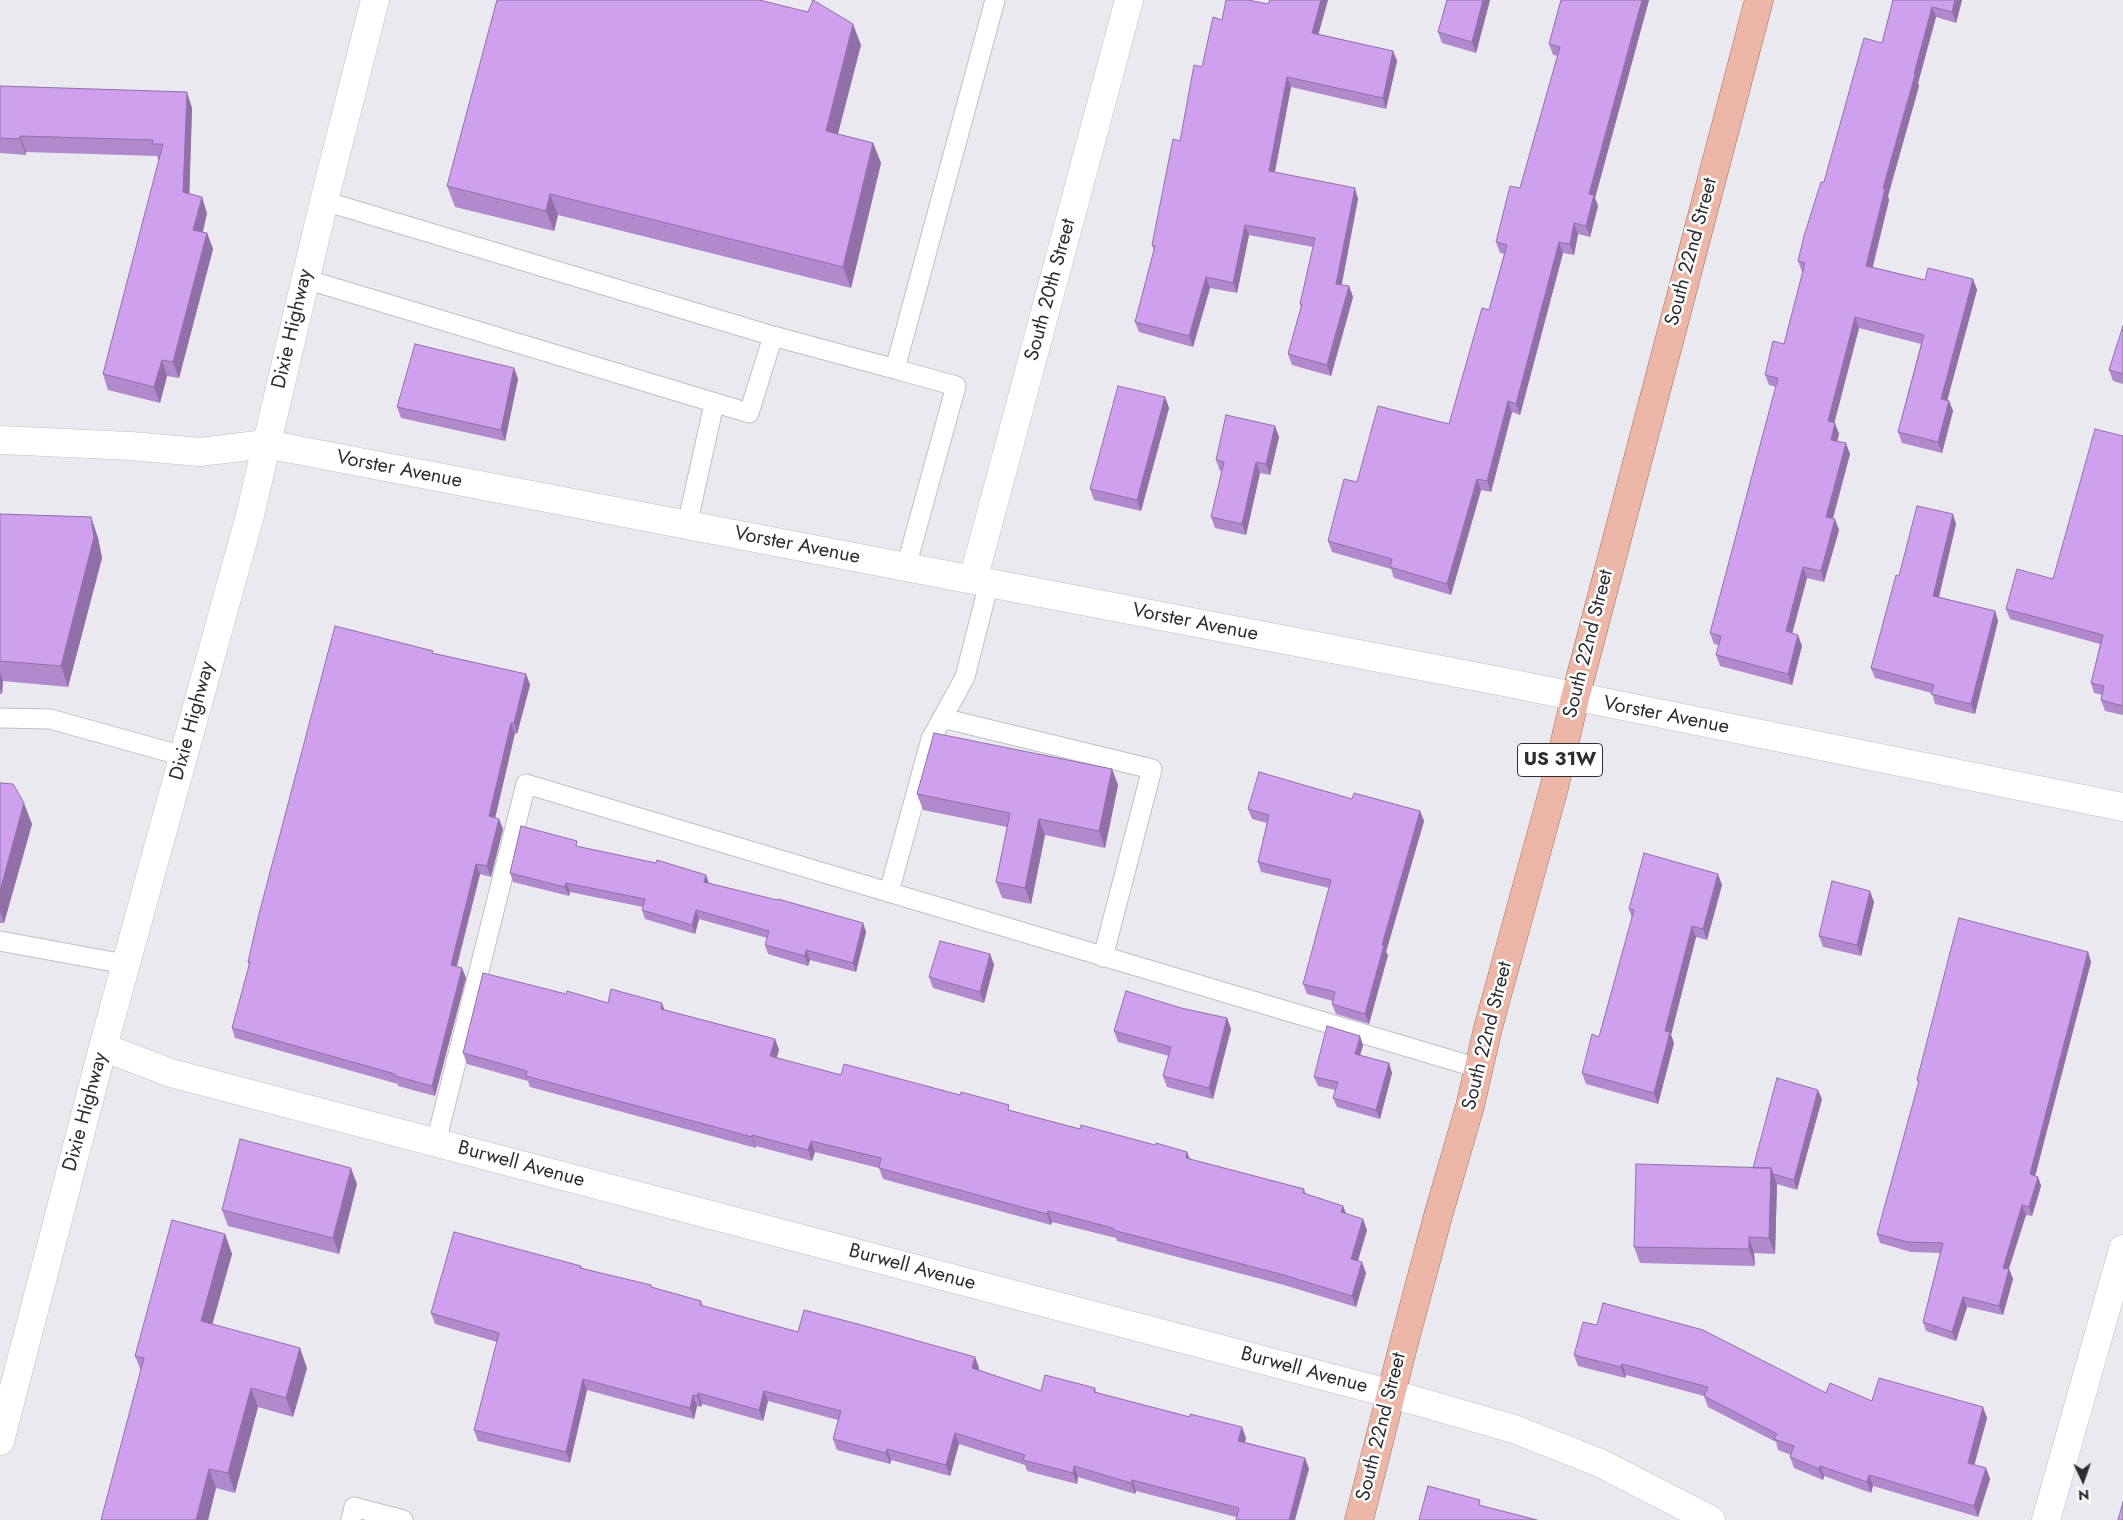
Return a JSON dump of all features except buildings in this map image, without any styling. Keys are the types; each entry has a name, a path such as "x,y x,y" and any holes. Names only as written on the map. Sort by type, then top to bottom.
{"main road":[{"name":"South 22nd Street","path":"1359,1520 1406,1334 1470,1106 1478,1068 1554,788 1575,698 1759,0"}],"street":[{"name":"Dixie Highway","path":"0,1440 125,964 250,515 324,201 376,0"},
{"name":"South 20th Street","path":"981,581 1129,0"},
{"name":"Vorster Avenue","path":"0,440 131,446 200,452 266,444 1499,681 1575,698 2123,807"},
{"name":"Burwell Avenue","path":"103,1047 171,1073 1392,1394 1514,1430 1600,1463 1711,1520"},
{"path":"2046,1520 2123,1249"}],"lane":[{"path":"895,369 995,0"},
{"path":"324,201 773,336 956,386 906,567"},
{"path":"305,279 749,413 773,336"},
{"path":"687,525 714,404"},
{"path":"889,892 931,739 964,677 981,581"},
{"path":"0,718 50,719 183,756"},
{"path":"942,718 1152,769 1103,957"},
{"path":"436,1142 526,784 1478,1068"},
{"path":"0,941 125,964"},
{"path":"351,1520 354,1507 403,1520"}]}
